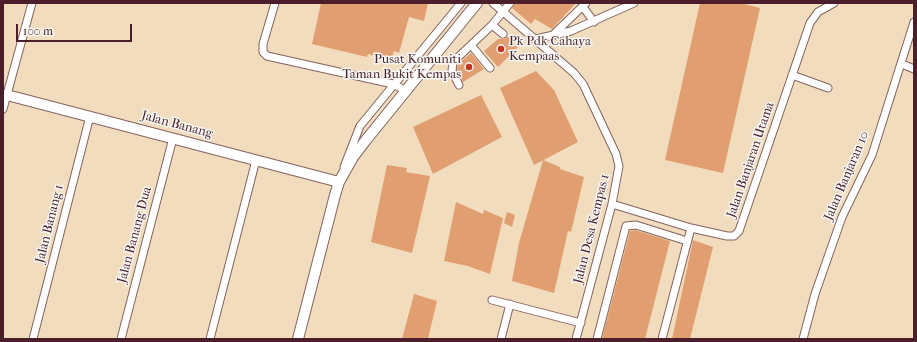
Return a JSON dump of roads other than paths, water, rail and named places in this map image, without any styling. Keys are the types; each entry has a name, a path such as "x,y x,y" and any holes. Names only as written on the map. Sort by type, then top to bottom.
{"street":[{"path":"3,109 5,94 32,3"},
{"path":"275,3 263,44 263,52 267,56 393,84 407,91"},
{"path":"298,339 339,182 360,126 461,3"},
{"path":"339,182 353,157 366,140 477,3"},
{"name":"Jalan Desa Kempas 1","path":"493,3 574,73 583,84 616,154 619,166 612,204 576,339"},
{"path":"459,85 452,71 453,62 492,25 510,3"},
{"path":"536,39 554,34 571,32 634,3"},
{"name":"Jalan Banjaran Utama","path":"612,204 691,228 727,236 734,236 739,231 813,17 834,3"},
{"path":"554,34 585,5 594,22"},
{"name":"Jalan Banjaran 10","path":"802,339 834,239 842,218 872,155 902,64 914,22"},
{"path":"492,25 503,34"},
{"path":"472,45 490,68"},
{"path":"902,64 914,69"},
{"path":"792,75 828,88"},
{"name":"Jalan Banang","path":"5,94 339,182"},
{"name":"Jalan Banang 1","path":"33,339 90,116"},
{"name":"Jalan Banang Dua","path":"121,339 173,138"},
{"path":"210,339 256,160"},
{"path":"597,339 626,226 636,225 687,241"},
{"path":"662,339 691,228"},
{"path":"492,300 581,324"},
{"path":"501,339 510,304"}],"place":[{"name":"Pk Pdk Cahaya Kempaas","path":"501,49"},
{"name":"Pusat Komuniti Taman Bukit Kempas","path":"469,67"}]}
